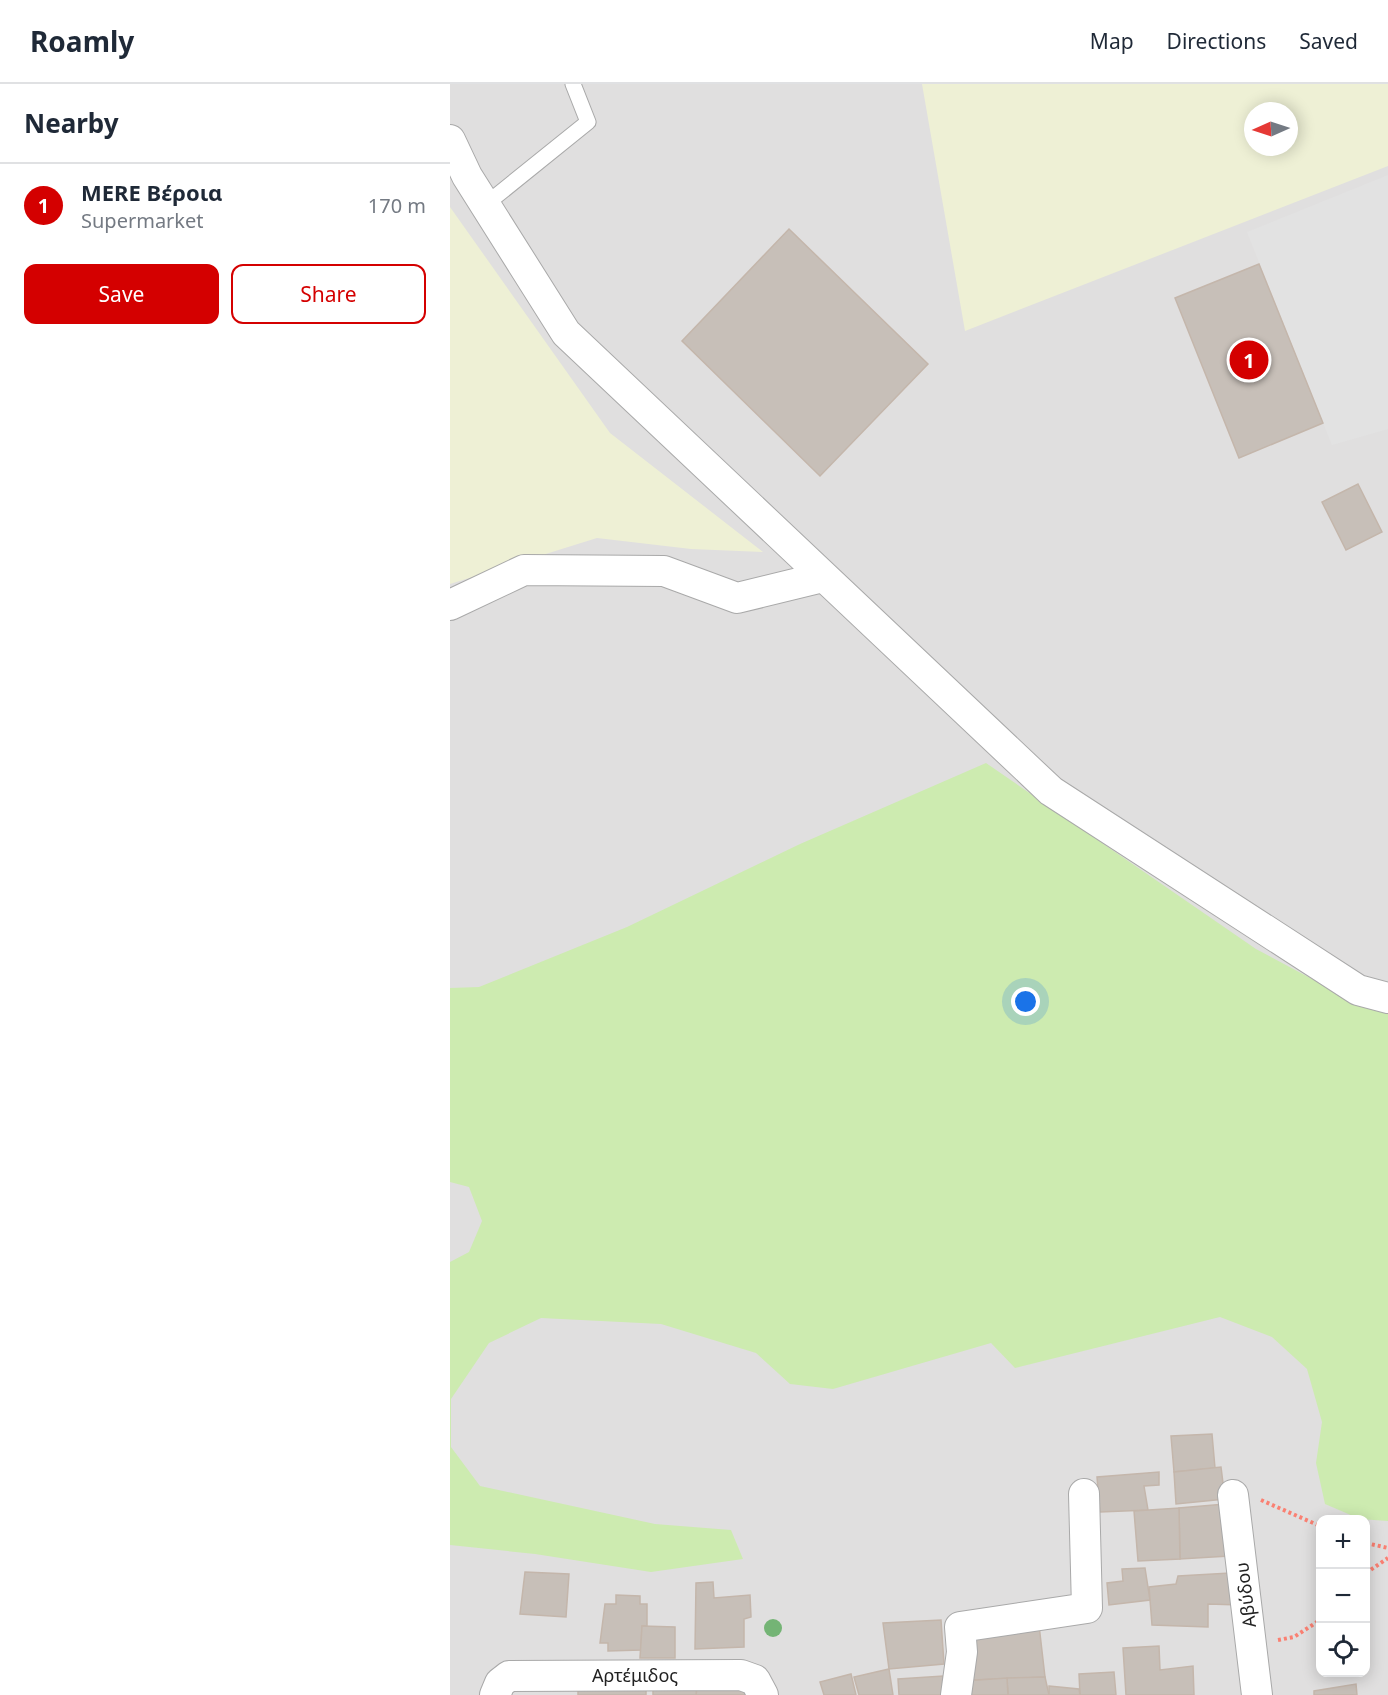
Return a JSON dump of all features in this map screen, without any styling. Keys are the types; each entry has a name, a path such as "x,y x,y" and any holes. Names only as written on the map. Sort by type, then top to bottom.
{"street":[{"path":"450,140 467,176 566,333 1050,791 1358,990 1388,998"},
{"path":"450,605 524,570 664,571 737,598 823,577"},
{"path":"956,1695 962,1652 960,1627 1087,1608 1084,1494"},
{"name":"Αβύδου","path":"1233,1495 1257,1695"},
{"name":"Αρτέμιδος","path":"497,1689 509,1676 741,1675 755,1680 763,1695"}],"lane":[{"path":"485,205 588,122 573,84"}],"path":[{"path":"1233,1495 1263,1501 1316,1524"},
{"path":"1370,1544 1388,1548"},
{"path":"1370,1570 1388,1558"},
{"path":"1251,1642 1294,1637 1316,1623"}],"shaded area":[{"path":"450,84 1388,84 1388,1695 450,1695"},
{"path":"1388,175 1388,429 1332,445 1247,232"}],"green space":[{"path":"922,84 1388,84 1388,166 965,331"},
{"path":"450,207 610,433 763,552 691,549 597,538 450,584"},
{"path":"986,763 1256,949 1357,1003 1388,1011 1388,1521 1370,1520 1370,1515 1351,1515 1325,1504 1316,1463 1322,1422 1307,1369 1272,1337 1220,1317 1015,1368 991,1343 833,1389 790,1384 756,1353 661,1324 541,1318 489,1343 451,1399 451,1447 480,1486 655,1524 731,1530 743,1559 651,1572 535,1554 450,1545 450,1262 469,1252 482,1221 469,1187 450,1182 450,988 479,987 627,927 800,844"}],"building":[{"path":"789,229 928,364 820,476 682,341"},
{"path":"1259,264 1323,423 1239,458 1175,298"},
{"path":"1358,484 1382,532 1346,550 1322,502"},
{"path":"1212,1434 1215,1468 1174,1472 1171,1436"},
{"path":"1221,1467 1225,1499 1176,1504 1174,1472"},
{"path":"1159,1472 1159,1485 1144,1486 1148,1510 1100,1512 1097,1477"},
{"path":"1225,1504 1229,1556 1180,1559 1179,1508"},
{"path":"1179,1508 1180,1559 1138,1561 1134,1511"},
{"path":"1145,1568 1150,1600 1109,1605 1107,1583 1123,1581 1122,1569"},
{"path":"525,1572 569,1574 566,1617 520,1614"},
{"path":"1230,1573 1239,1605 1208,1604 1208,1627 1152,1625 1149,1587 1176,1584 1178,1576"},
{"path":"713,1582 714,1598 750,1595 751,1617 744,1619 744,1647 695,1649 696,1583"},
{"path":"616,1595 640,1596 640,1604 647,1604 647,1626 642,1626 641,1650 608,1651 608,1643 600,1643 605,1604 616,1604"},
{"path":"941,1620 944,1664 889,1669 883,1623"},
{"path":"1039,1625 1045,1677 973,1680 974,1633"},
{"path":"642,1626 675,1627 675,1658 640,1658"},
{"path":"1159,1646 1160,1670 1193,1666 1194,1695 1126,1695 1123,1648"},
{"path":"889,1669 893,1695 859,1695 854,1677"},
{"path":"1114,1672 1116,1695 1080,1695 1079,1674"},
{"path":"851,1674 856,1695 824,1695 820,1682"},
{"path":"943,1676 943,1695 899,1695 898,1679"},
{"path":"1045,1677 1049,1695 1008,1695 1007,1678"},
{"path":"1007,1678 1008,1695 965,1695 964,1681"},
{"path":"745,1683 745,1695 696,1695 697,1685"},
{"path":"1356,1684 1357,1695 1314,1695 1314,1691"},
{"path":"697,1685 696,1695 653,1695 653,1688"},
{"path":"1049,1686 1079,1689 1080,1695 1049,1695"},
{"path":"646,1687 646,1695 578,1695 578,1689"}],"place":[{"name":"MERE Βέροια","path":"1249,360"}]}
